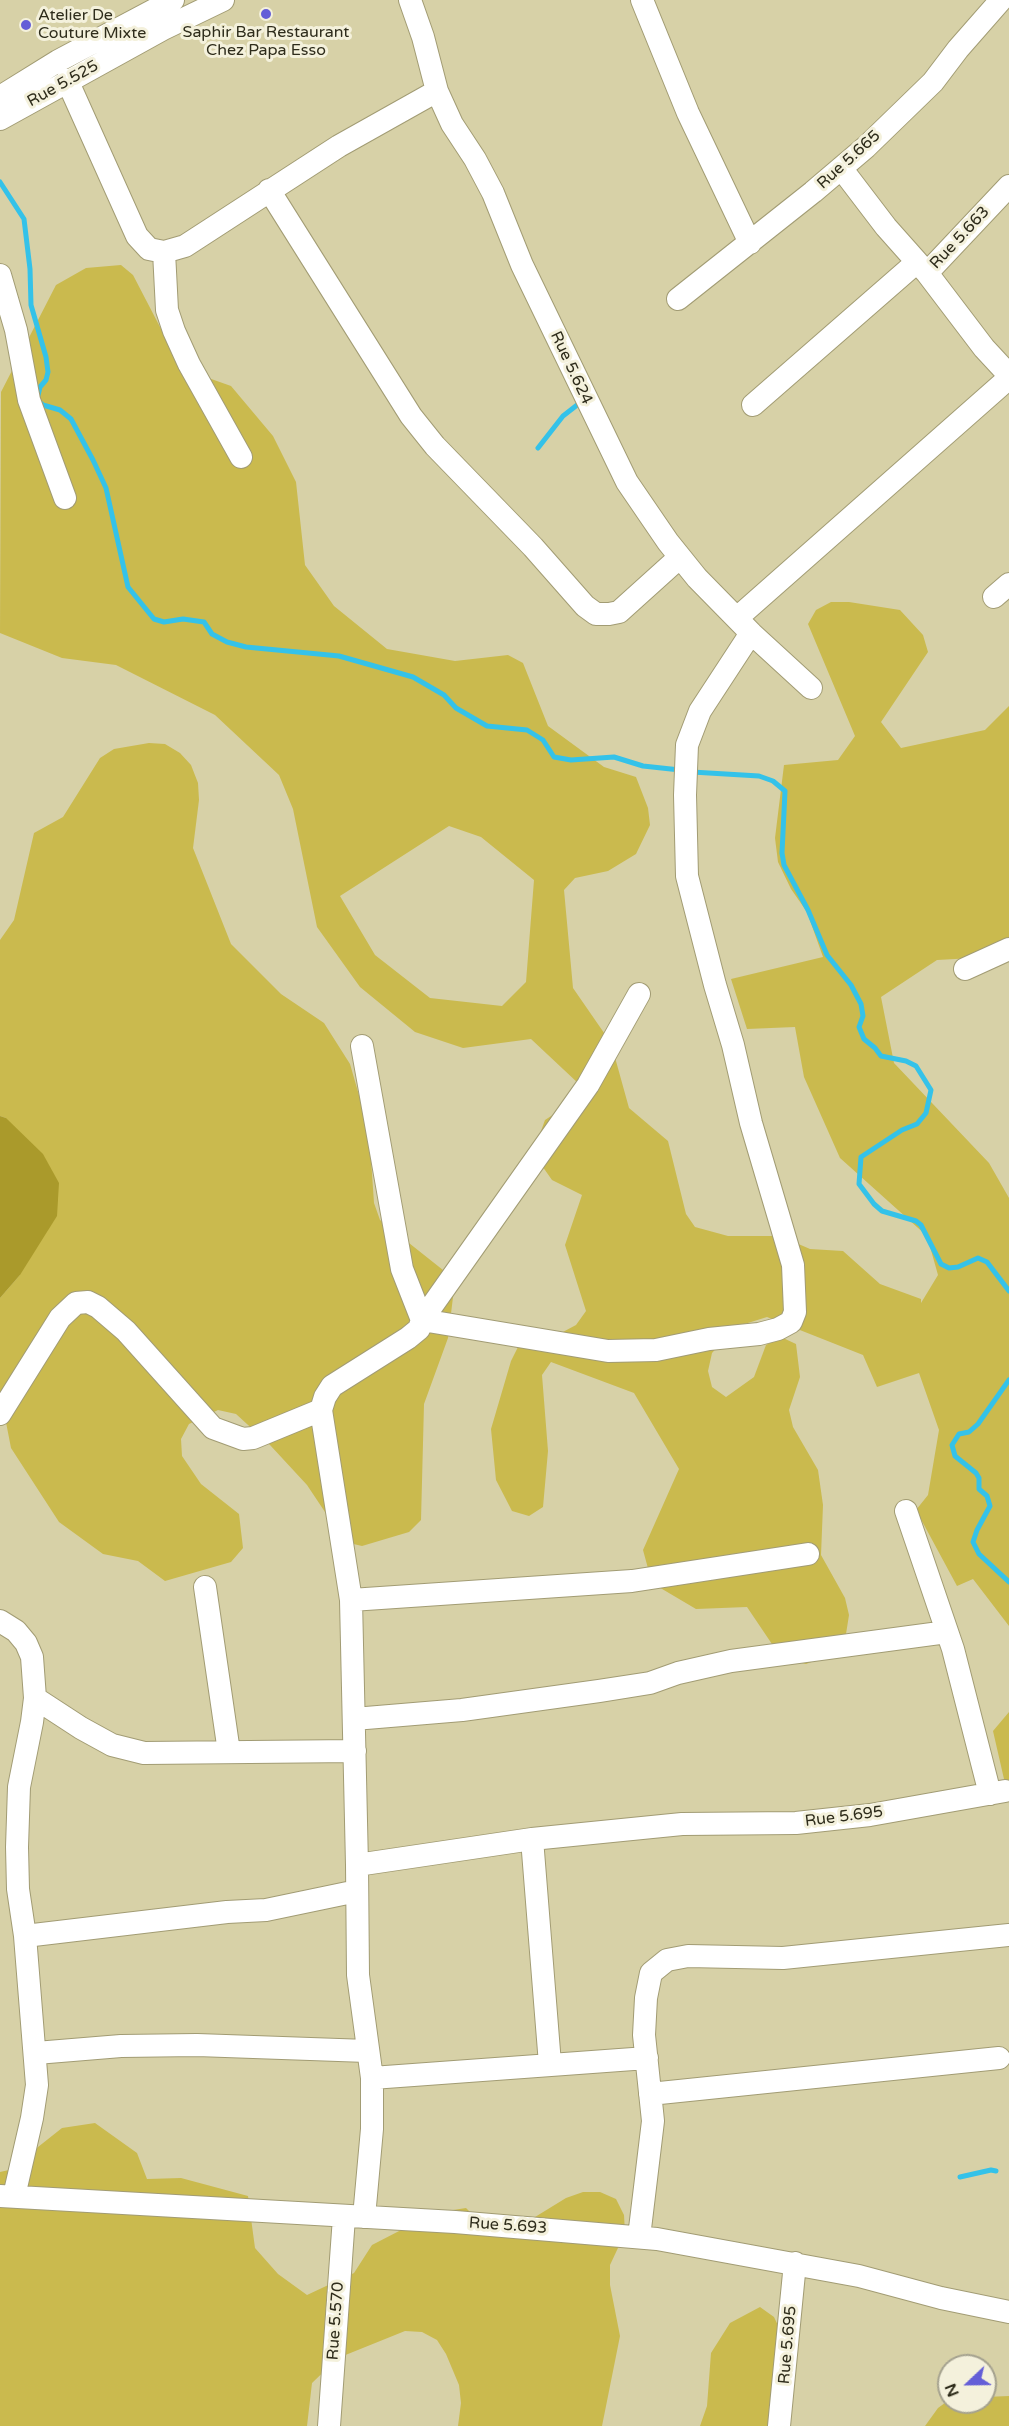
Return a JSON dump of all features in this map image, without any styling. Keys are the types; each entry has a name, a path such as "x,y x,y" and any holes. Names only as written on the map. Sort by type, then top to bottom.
{"street":[{"name":"Rue 5.525","path":"0,97 69,56 173,0"},
{"name":"Rue 5.525","path":"0,119 67,80 223,0"},
{"name":"Rue 5.624","path":"410,0 423,37 437,91 452,124 475,159 493,193 522,266 627,482 697,578 744,626 811,688"},
{"path":"642,0 688,113 750,243"},
{"name":"Rue 5.665","path":"678,299 841,168 933,82 958,49 1001,0"},
{"path":"67,80 137,237 149,249 164,252 184,246 339,146 437,91"},
{"path":"753,405 922,267 886,227 841,168"},
{"name":"Rue 5.663","path":"1009,186 922,267 984,348 1009,376"},
{"path":"269,190 411,416 435,446 533,547 585,606 596,614 619,612 680,557"},
{"path":"164,252 167,310 174,331 189,364 241,458"},
{"path":"0,275 16,330 29,400 65,498"},
{"path":"422,1320 608,1351 656,1350 708,1340 759,1334 778,1329 791,1322 795,1312 793,1265 751,1123 734,1045 714,985 687,876 685,795 687,745 700,711 744,626 1009,376"},
{"path":"964,969 1009,949"},
{"path":"0,1414 60,1318 76,1304 88,1302 98,1307 126,1331 213,1428 243,1439 253,1438 321,1410 332,1386 419,1329 422,1320 588,1085 639,994"},
{"path":"363,1046 402,1269 422,1320"},
{"name":"Rue 5.570","path":"321,1410 351,1600 358,1975 372,2078 372,2129 354,2217 329,2426"},
{"path":"354,1719 462,1710 598,1691 650,1683 678,1672 731,1661 947,1632 906,1511"},
{"path":"351,1600 632,1581 808,1554"},
{"path":"205,1587 229,1752"},
{"path":"0,1621 16,1631 26,1642 32,1657 35,1698 19,1787 18,1889 25,1936 36,2053 36,2096 7,2196"},
{"name":"Rue 5.695","path":"357,1865 532,1839 682,1824 796,1823 849,1818 998,1792 947,1632"},
{"path":"35,1698 112,1745 144,1753 354,1751"},
{"path":"532,1839 550,2064"},
{"path":"25,1936 227,1912 266,1910 357,1891"},
{"path":"639,2237 653,2121 644,2035 646,1998 651,1973 666,1959 688,1956 783,1958 1009,1935"},
{"path":"36,2053 121,2046 197,2045 368,2051"},
{"path":"372,2078 647,2058"},
{"path":"650,2094 999,2058"},
{"name":"Rue 5.693","path":"7,2196 455,2222 639,2237 860,2276 941,2298 1009,2312"},
{"name":"Rue 5.695","path":"779,2426 795,2263"}],"shaded area":[{"path":"121,265 133,275 173,352 200,375 231,386 273,436 296,482 305,565 334,606 387,649 455,661 508,655 523,663 548,726 604,767 636,777 648,808 650,825 636,854 608,871 575,878 564,890 573,988 611,1043 629,1108 668,1141 686,1214 695,1227 728,1236 780,1236 810,1249 843,1251 880,1284 921,1299 921,1303 938,1275 927,1236 840,1158 804,1077 795,1027 747,1029 731,979 823,957 807,912 791,889 778,862 775,838 784,765 838,760 855,736 808,624 816,610 831,602 849,602 900,610 923,635 928,652 881,722 901,748 985,730 1009,706 1009,956 937,960 881,997 894,1063 989,1163 1009,1198 1009,1626 973,1579 957,1586 916,1510 928,1495 939,1430 919,1373 877,1387 863,1355 767,1317 735,1327 712,1353 708,1371 712,1387 726,1397 754,1377 766,1345 781,1337 796,1344 800,1377 789,1410 793,1427 818,1470 823,1505 821,1555 845,1598 849,1615 846,1634 822,1658 806,1664 789,1660 776,1650 747,1607 696,1609 652,1583 643,1550 679,1469 634,1393 551,1362 542,1375 548,1451 543,1507 529,1516 512,1511 496,1480 491,1429 511,1361 519,1345 561,1333 576,1325 586,1311 565,1245 582,1195 552,1180 533,1153 545,1120 574,1101 579,1084 531,1039 463,1048 415,1032 360,987 317,927 293,809 279,775 215,715 116,665 62,658 0,633 1,392 56,285 86,268","holes":["449,826 481,837 534,880 526,982 502,1006 430,998 375,955 340,896"]},
{"path":"149,743 165,744 180,753 191,765 198,783 199,800 193,848 231,944 281,994 324,1023 350,1064 369,1130 374,1203 380,1220 448,1274 454,1289 448,1338 424,1404 421,1520 409,1532 362,1546 345,1542 307,1485 270,1445 236,1414 218,1410 189,1424 181,1439 182,1456 201,1484 239,1514 243,1548 231,1562 165,1581 138,1561 103,1554 59,1522 11,1448 4,1412 0,1408 0,1298 20,1275 6,1118 0,1116 0,940 14,920 34,833 63,817 100,758 114,749"},
{"path":"0,1116 6,1118 43,1154 59,1183 57,1216 20,1275 0,1298"},
{"path":"1009,1712 1009,1791 993,1731"},
{"path":"95,2123 137,2153 147,2179 181,2178 248,2196 255,2248 278,2274 307,2295 354,2273 372,2245 434,2213 466,2208 491,2233 509,2233 566,2198 583,2192 600,2192 616,2199 624,2215 625,2233 610,2265 610,2285 620,2336 602,2426 458,2426 461,2403 459,2385 446,2354 437,2340 422,2332 405,2331 338,2358 312,2383 307,2426 0,2426 0,2172 9,2170 62,2128"},
{"path":"760,2307 774,2317 782,2334 781,2426 700,2426 707,2406 711,2353 730,2323"},
{"path":"997,2396 1009,2396 1009,2426 925,2426 937,2409 937,2414 997,2414"}],"waterway":[{"path":"0,182 24,219 30,269 31,305 48,372 46,380 40,387 37,400 43,405 60,410 71,419 93,460 106,488 128,587 154,619 164,622 183,619 204,622 212,634 227,642 246,647 339,656 413,677 444,695 456,708 487,726 527,730 543,740 554,757 571,760 614,757 643,766 680,770"},
{"path":"538,448 563,416 581,402"},
{"path":"692,772 759,776 773,781 785,791 782,853 784,865 808,910 827,955 851,985 861,1004 863,1016 859,1027 864,1039 881,1056 906,1061 916,1066 931,1090 926,1113 917,1124 902,1130 861,1157 859,1184 882,1211 916,1221 921,1225 941,1264 949,1268 958,1267 978,1258 987,1262 1009,1291"},
{"path":"1009,1380 978,1424 969,1432 959,1434 952,1445 955,1456 976,1473 979,1478 979,1489 987,1496 990,1506 973,1542 979,1554 1009,1582"},
{"path":"960,2177 991,2170 996,2171"}],"place":[{"name":"Saphir Bar Restaurant Chez Papa Esso","path":"266,14"},
{"name":"Atelier De Couture Mixte","path":"26,25"}]}
